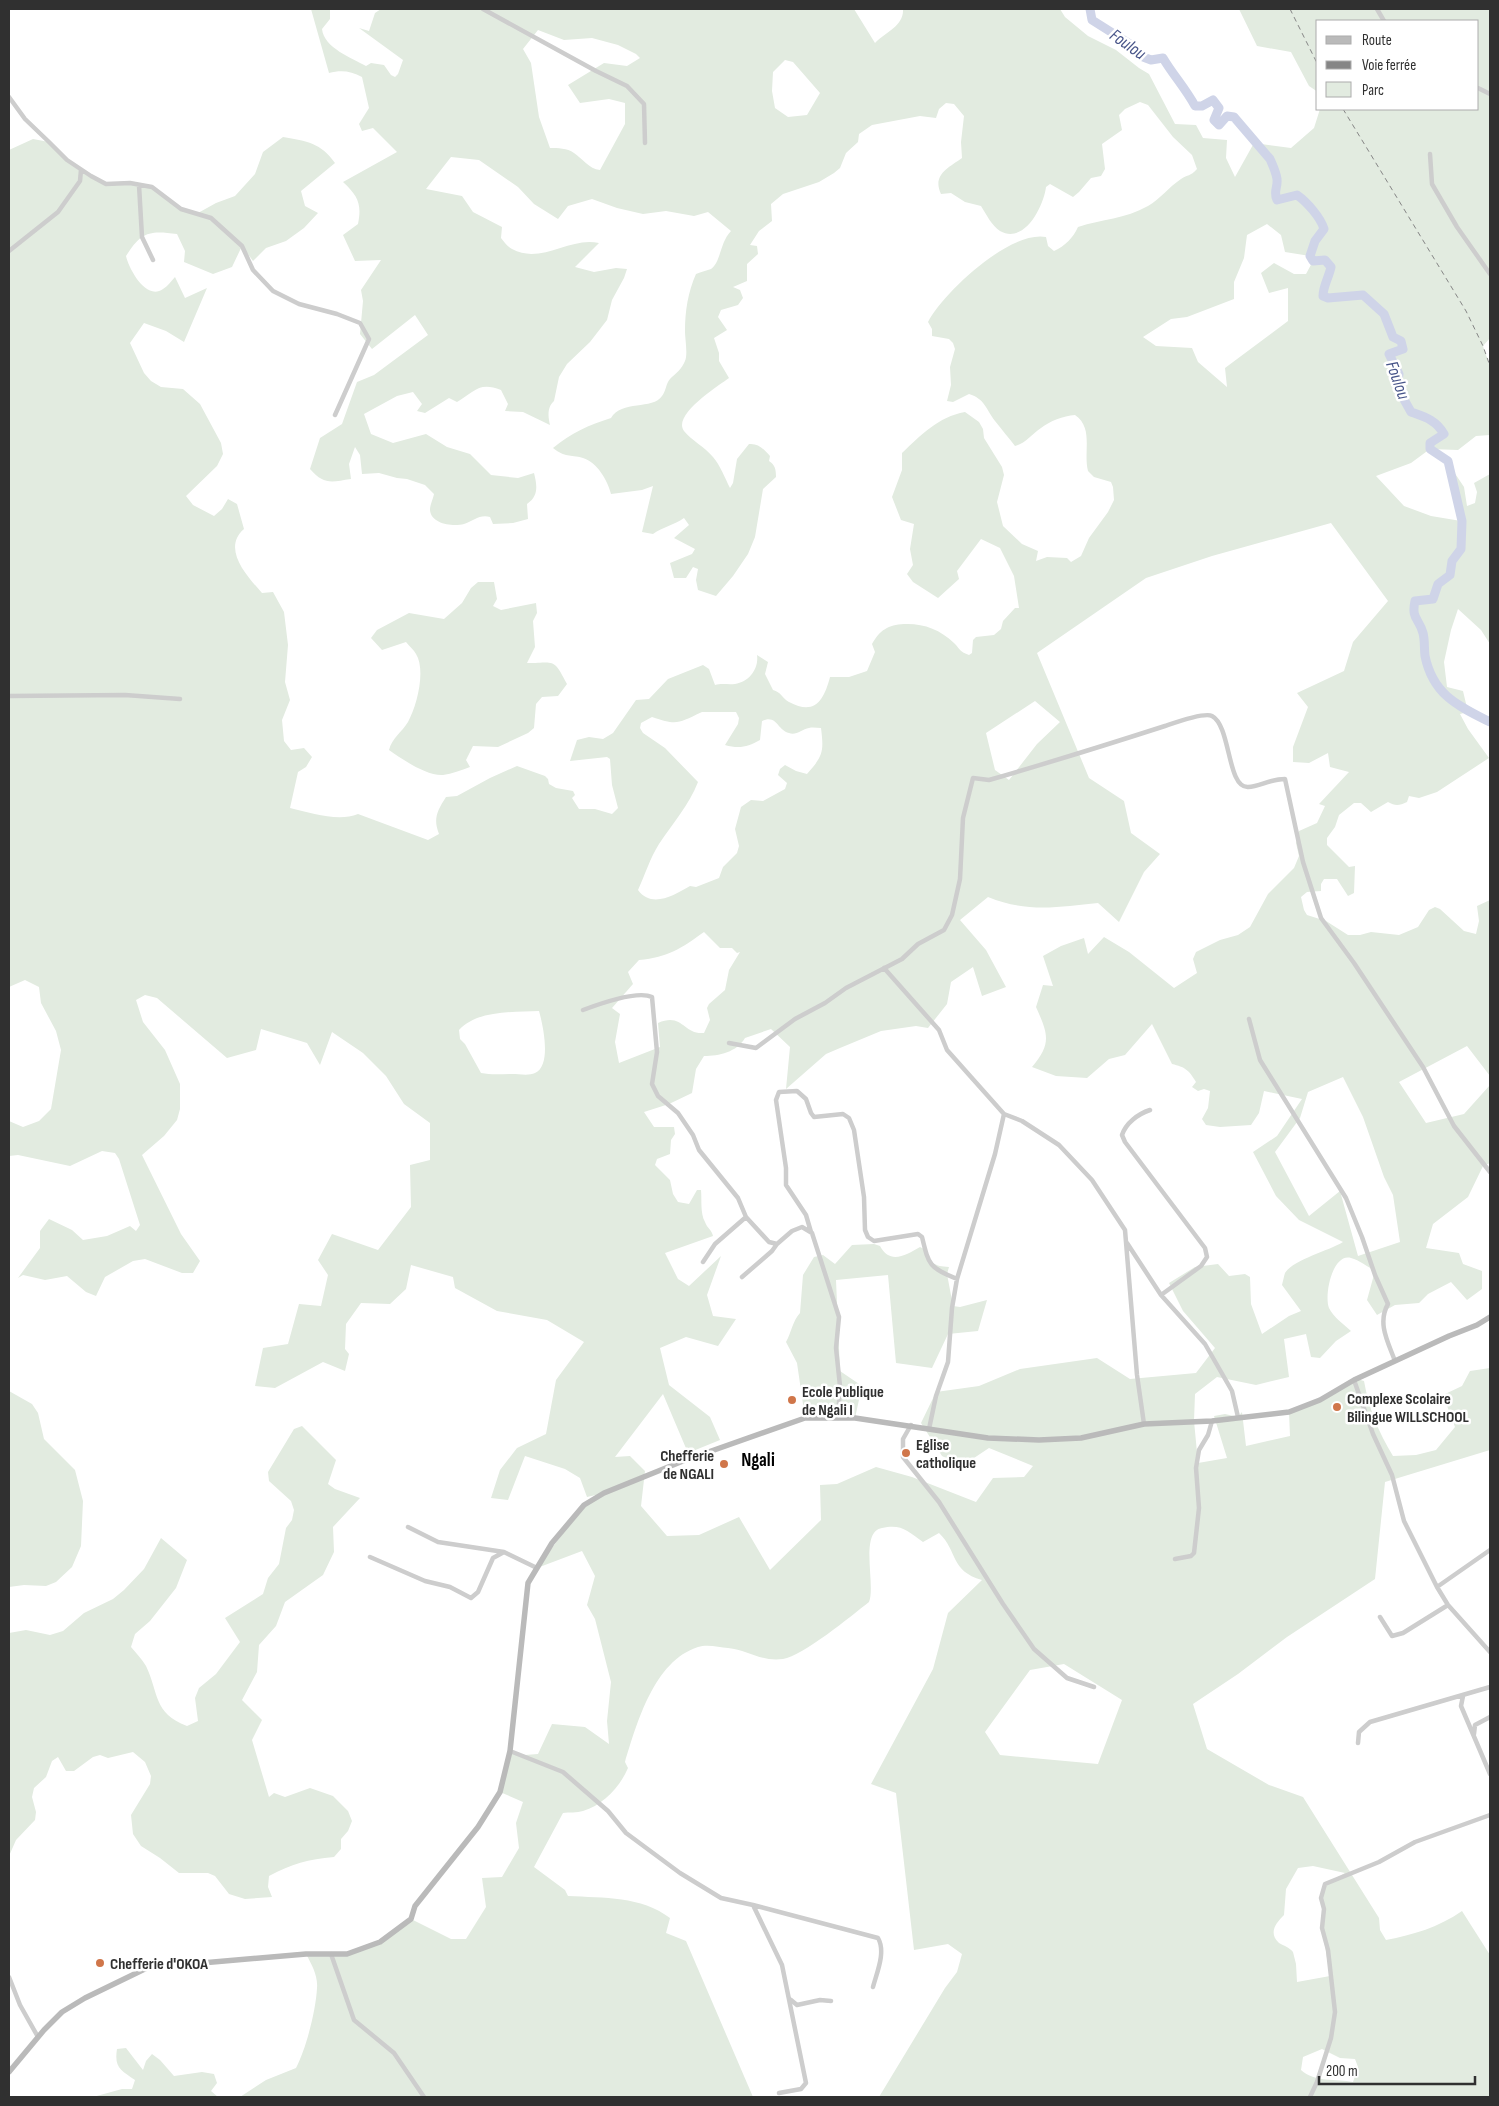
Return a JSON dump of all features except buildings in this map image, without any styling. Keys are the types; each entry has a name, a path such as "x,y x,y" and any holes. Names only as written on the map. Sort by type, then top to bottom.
{"street":[{"path":"483,9 596,71 628,86 644,104 645,143"},
{"path":"1377,9 1383,20"},
{"path":"9,97 25,119 67,160 82,170 106,184 152,187 181,209 210,218 242,246 253,270 273,291 299,304 337,314 360,323 369,339 335,415"},
{"path":"1430,154 1432,184 1456,227 1490,274"},
{"path":"9,251 58,212 80,180 82,170"},
{"path":"139,185 142,237 153,260"},
{"path":"9,696 125,695 180,699"},
{"path":"729,1043 756,1048 795,1019 902,959 918,944 944,930 952,915 960,879 963,818 973,778 990,780 1174,723 1204,715 1212,716 1217,720 1228,747 1236,780 1241,785 1248,788 1274,779 1285,779 1303,862 1321,918 1354,963 1423,1067 1454,1126 1490,1172"},
{"path":"884,968 939,1030 947,1050 1004,1114 1022,1121 1059,1145 1092,1180 1124,1230 1137,1375 1144,1424"},
{"path":"583,1010 609,1001 646,995 652,998 657,1052 652,1084 658,1096 678,1113 693,1135 699,1150 738,1198 746,1217 769,1242 777,1244"},
{"path":"1250,1019 1260,1060 1346,1198 1388,1304 1383,1313 1383,1330 1395,1361"},
{"path":"838,1418 840,1386 836,1348 839,1316 806,1215 786,1185 786,1168 776,1100 779,1092 797,1091 806,1099 814,1117 843,1114 848,1118 854,1130 864,1197 865,1230 868,1237 874,1241 918,1234 922,1237 929,1263 937,1270 957,1280"},
{"path":"1150,1110 1142,1112 1125,1128 1122,1135 1206,1248 1207,1257 1201,1266 1161,1295"},
{"path":"929,1429 936,1396 948,1362 952,1308 957,1280 995,1154 1004,1114"},
{"path":"703,1262 715,1244 746,1217"},
{"path":"742,1277 792,1231 802,1226 812,1233"},
{"path":"1126,1242 1161,1295 1205,1344 1232,1391 1238,1417"},
{"path":"9,2072 62,2012 85,1998 153,1965 347,1954 380,1942 411,1918 415,1906 478,1827 500,1792 510,1751 528,1583 552,1543 584,1504 604,1493 683,1461 805,1418 838,1418 911,1425 988,1438 1039,1440 1081,1438 1144,1424 1212,1421 1289,1412 1320,1400 1354,1380 1477,1325 1490,1317"},
{"path":"1354,1380 1373,1434 1392,1475 1404,1521 1436,1587 1448,1605 1490,1652"},
{"path":"1175,1560 1191,1556 1194,1553 1199,1508 1196,1468 1199,1450 1208,1436 1212,1421"},
{"path":"911,1425 903,1439 903,1457 939,1502 1003,1604 1034,1649 1067,1678 1094,1687"},
{"path":"408,1527 438,1542 504,1552 536,1568"},
{"path":"1436,1587 1490,1550"},
{"path":"370,1557 425,1581 450,1588 471,1598 478,1592 493,1558 504,1552"},
{"path":"1380,1618 1392,1636 1402,1633 1448,1605"},
{"path":"1358,1743 1359,1732 1370,1722 1463,1696 1490,1686"},
{"path":"1463,1696 1461,1706 1490,1774"},
{"path":"1474,1734 1475,1725 1490,1717"},
{"path":"510,1751 563,1772 608,1811 626,1833 688,1878 721,1898 753,1904 878,1938 881,1944 880,1963 873,1987"},
{"path":"1310,2097 1317,2082 1330,2038 1335,2012 1328,1950 1322,1928 1324,1910 1321,1898 1325,1884 1379,1862 1415,1842 1490,1815"},
{"path":"753,1904 782,1965 791,2000 806,2083 801,2089 779,2093"},
{"path":"331,1954 354,2020 394,2053 424,2097"},
{"path":"9,1977 20,2005 38,2038"},
{"path":"791,2000 797,2004 820,2000 831,2002"}],"green space":[{"path":"311,9 330,9 330,19 322,29 324,36 333,47 366,66 371,63 384,65 391,75 395,77 403,60 359,28 369,31 375,13 381,9 854,9 875,43 901,20 903,9 1060,9 1065,17 1088,36 1116,50 1149,74 1175,124 1196,125 1203,138 1227,140 1226,158 1235,177 1254,143 1291,148 1314,128 1320,110 1479,110 1479,20 1316,20 1316,91 1309,86 1291,52 1257,46 1239,9 1490,9 1490,338 1483,346 1490,366 1490,435 1476,436 1458,450 1430,449 1411,463 1376,476 1404,506 1431,516 1461,521 1450,466 1464,487 1467,506 1475,503 1477,492 1474,483 1490,474 1490,644 1481,630 1458,609 1444,662 1447,687 1463,691 1468,712 1460,714 1468,729 1489,758 1437,792 1419,798 1409,796 1407,802 1402,804 1395,805 1388,802 1371,812 1361,803 1354,803 1339,815 1335,827 1327,838 1327,845 1349,867 1355,866 1354,893 1348,896 1337,879 1324,879 1321,884 1321,891 1307,892 1301,897 1307,915 1326,921 1348,935 1360,935 1371,932 1399,935 1418,927 1429,910 1435,907 1440,909 1464,931 1476,934 1479,921 1477,906 1490,900 1490,1076 1467,1046 1399,1082 1426,1123 1464,1114 1490,1085 1490,1163 1483,1166 1468,1197 1433,1224 1426,1248 1459,1253 1463,1264 1482,1271 1482,1289 1467,1300 1451,1282 1428,1294 1419,1303 1395,1305 1377,1315 1367,1300 1375,1271 1354,1259 1344,1258 1334,1268 1329,1286 1328,1302 1333,1315 1351,1331 1336,1341 1320,1358 1311,1357 1306,1334 1284,1339 1289,1377 1256,1385 1217,1377 1195,1394 1194,1421 1198,1463 1227,1458 1214,1416 1225,1414 1238,1417 1242,1412 1246,1446 1290,1436 1289,1412 1320,1400 1357,1379 1364,1381 1375,1420 1393,1456 1416,1455 1436,1450 1455,1427 1443,1395 1462,1386 1470,1371 1490,1368 1490,1450 1385,1482 1375,1579 1287,1637 1238,1674 1193,1704 1207,1749 1269,1785 1303,1797 1379,1918 1380,1930 1386,1940 1426,1930 1462,1911 1490,1955 1490,2097 879,2097 945,1988 957,1972 962,1954 948,1944 914,1950 896,1793 871,1784 933,1669 948,1613 982,1580 972,1576 959,1566 945,1540 939,1533 923,1542 904,1529 889,1527 875,1532 871,1539 871,1594 869,1602 827,1635 802,1651 783,1659 768,1659 735,1649 702,1646 683,1654 670,1665 659,1679 642,1712 625,1762 628,1768 625,1775 604,1800 581,1812 563,1813 534,1867 565,1890 568,1896 608,1898 634,1902 659,1911 670,1918 666,1933 686,1941 753,2097 240,2097 266,2080 296,2068 300,2060 313,2018 317,1988 316,1975 306,1954 347,1954 380,1942 411,1919 451,1939 466,1939 486,1907 482,1878 502,1877 519,1848 516,1823 523,1802 500,1792 510,1751 525,1755 538,1754 552,1724 585,1727 609,1744 607,1721 611,1682 595,1619 587,1605 595,1576 582,1551 537,1568 584,1505 600,1494 587,1497 580,1478 565,1469 525,1456 508,1500 491,1498 500,1470 517,1448 546,1434 556,1380 584,1342 547,1320 497,1311 455,1288 453,1277 411,1265 406,1289 390,1304 361,1303 346,1324 345,1349 349,1354 345,1371 323,1362 275,1388 255,1386 263,1348 288,1344 299,1304 321,1306 328,1275 318,1260 332,1234 378,1250 411,1207 410,1165 430,1160 430,1123 404,1104 386,1076 363,1053 332,1032 320,1065 307,1043 261,1029 256,1050 227,1058 157,998 145,995 136,1000 143,1022 165,1050 180,1084 180,1109 177,1120 164,1136 142,1155 181,1234 200,1261 193,1273 182,1273 145,1259 133,1261 105,1277 96,1296 86,1292 67,1276 45,1280 23,1275 18,1278 40,1248 40,1231 49,1219 72,1230 83,1240 107,1236 130,1226 136,1231 140,1225 119,1159 115,1153 102,1151 70,1166 18,1155 9,1156 9,1121 23,1127 39,1121 51,1109 61,1050 56,1031 41,1003 39,987 25,980 9,987 9,150 33,139 49,142 67,160 106,184 130,183 152,187 181,209 198,213 216,203 235,196 255,174 263,152 283,137 319,147 335,163 301,191 305,206 318,213 304,228 286,241 266,248 253,261 242,246 232,267 213,274 184,262 185,251 177,234 159,232 141,237 126,256 139,282 150,291 157,292 165,288 175,277 185,298 207,288 184,342 166,331 144,323 130,343 144,373 151,381 161,387 183,389 200,404 221,443 223,454 217,466 186,496 193,505 214,516 222,509 228,499 237,504 244,529 235,545 239,563 262,593 273,592 284,612 288,645 285,682 290,700 282,720 284,741 291,750 304,748 312,757 306,767 298,772 290,808 333,817 358,814 428,840 439,834 436,819 446,797 457,796 517,766 545,776 549,784 556,788 573,791 575,795 572,798 579,809 595,809 612,814 618,808 612,785 610,759 607,757 570,761 577,740 589,737 603,739 613,733 636,700 649,699 668,679 703,665 709,669 715,685 735,684 749,678 755,670 757,655 768,662 765,674 773,690 789,702 806,707 812,706 821,699 830,677 849,677 867,671 875,652 872,644 881,632 889,627 911,624 930,628 949,638 969,655 972,653 973,640 976,637 994,635 1001,629 1003,621 1015,608 1019,608 1014,576 1000,548 981,539 957,571 959,579 938,598 913,582 907,574 913,565 910,549 914,524 901,520 892,497 902,470 902,453 938,422 955,414 965,412 979,422 983,429 984,438 1002,467 1004,475 997,502 1003,526 1022,544 1038,551 1036,561 1047,557 1067,558 1071,562 1081,556 1089,538 1108,512 1114,500 1113,487 1111,482 1094,477 1088,471 1086,433 1081,420 1075,415 1048,423 1026,441 1015,446 979,399 969,394 953,402 947,401 951,385 950,367 955,349 949,339 932,336 932,329 928,322 936,310 962,281 979,266 1014,243 1031,237 1046,237 1048,246 1054,251 1062,247 1074,235 1078,227 1122,216 1148,206 1183,177 1197,169 1192,155 1173,137 1148,105 1140,102 1125,109 1119,115 1122,130 1102,144 1105,169 1101,176 1091,178 1073,197 1050,184 1046,187 1037,213 1032,221 1017,233 1009,234 1000,231 994,226 981,206 965,202 951,193 941,194 939,187 940,177 962,158 961,142 964,116 954,104 946,103 939,109 936,118 920,116 872,125 859,134 858,142 846,153 840,168 834,173 819,182 783,194 771,204 772,221 759,231 750,245 757,246 758,254 747,264 747,281 733,287 740,290 743,298 738,305 721,310 718,317 727,330 714,338 719,353 719,361 729,378 690,409 684,417 682,424 684,431 716,460 730,488 733,483 737,459 749,444 758,446 765,451 770,456 769,461 775,469 776,477 763,489 755,537 748,554 716,596 698,590 696,580 698,569 693,567 686,578 674,578 670,563 692,554 695,549 674,538 689,525 684,518 653,534 642,532 653,486 642,490 611,494 605,478 593,463 583,458 561,453 553,448 580,430 611,418 622,409 658,400 669,381 682,366 686,354 686,309 693,281 696,274 711,269 714,266 731,231 708,212 694,216 666,211 643,214 617,208 592,199 568,206 558,219 534,204 518,187 479,160 451,157 426,189 462,196 473,212 502,227 501,238 511,248 523,253 534,254 577,243 599,243 575,267 594,272 616,268 627,269 612,300 607,320 590,342 567,364 559,377 554,401 549,409 550,425 523,412 505,411 508,404 501,390 487,387 477,389 457,402 449,398 425,413 417,411 422,404 413,392 397,396 364,414 371,434 393,443 426,434 447,447 470,454 491,475 518,478 534,473 536,490 534,497 527,504 528,519 513,523 493,524 490,517 483,516 464,524 454,525 438,521 431,515 430,510 434,494 425,485 379,473 362,474 360,455 355,447 349,464 351,479 328,481 320,478 310,469 320,438 342,424 357,382 374,375 428,335 415,315 372,349 360,334 363,301 361,290 381,260 355,261 343,235 358,224 359,206 355,196 343,182 397,152 373,128 362,131 359,124 369,108 362,77 354,73 329,73","holes":["538,30 564,40 592,38 618,45 640,58 627,66 604,63 568,85 580,103 609,99 625,103 625,124 600,170 589,166 571,151 550,148 539,117 531,63 523,49","785,60 793,62 820,93 807,115 788,117 775,108 772,91 773,72","1267,224 1281,235 1285,252 1310,256 1313,261 1306,274 1294,274 1274,263 1261,273 1269,293 1288,288 1288,321 1225,368 1227,387 1198,362 1192,348 1156,346 1143,337 1171,319 1187,317 1234,299 1234,282 1244,258 1247,235","1331,523 1388,601 1353,642 1344,671 1297,693 1308,707 1293,747 1293,762 1309,763 1328,753 1330,767 1349,772 1319,804 1325,806 1317,823 1299,831 1296,843 1299,856 1294,868 1268,894 1250,927 1238,935 1220,940 1196,952 1193,959 1197,973 1174,988 1129,952 1104,937 1088,954 1084,938 1061,946 1043,956 1053,986 1043,985 1036,1007 1046,1038 1043,1051 1032,1067 1056,1076 1087,1078 1109,1059 1125,1055 1152,1024 1172,1064 1189,1072 1196,1082 1192,1087 1198,1091 1204,1089 1210,1091 1208,1108 1202,1119 1206,1125 1220,1127 1251,1125 1259,1113 1264,1091 1302,1099 1277,1136 1253,1152 1276,1196 1299,1220 1343,1242 1289,1268 1285,1273 1282,1285 1301,1311 1289,1316 1262,1334 1251,1304 1250,1277 1245,1274 1229,1276 1218,1264 1195,1267 1169,1283 1183,1311 1215,1348 1196,1373 1130,1379 1097,1358 1020,1369 979,1386 936,1392 921,1423 942,1456 962,1466 989,1448 1033,1466 1024,1477 993,1478 976,1502 912,1477 876,1467 837,1484 820,1485 821,1520 770,1570 739,1517 699,1535 667,1536 641,1506 645,1471 630,1456 615,1457 663,1394 688,1453 720,1440 710,1417 669,1385 660,1348 686,1337 718,1346 736,1319 713,1316 707,1295 721,1256 689,1286 678,1279 665,1253 713,1236 702,1215 701,1190 697,1190 689,1204 678,1202 673,1194 670,1180 655,1165 657,1159 670,1154 671,1140 675,1134 674,1127 654,1127 644,1112 669,1104 692,1093 696,1069 704,1056 716,1055 732,1050 742,1043 745,1038 771,1029 790,1047 786,1089 826,1054 881,1031 916,1026 928,1028 947,1004 951,982 973,967 982,996 1006,987 986,950 960,920 988,897 1016,905 1043,908 1098,903 1119,922 1144,872 1160,854 1131,833 1124,801 1089,778 1037,653 1146,578 1212,556","1035,701 1060,722 1037,744 1009,780 995,770 986,733","702,712 736,712 739,718 738,724 725,745 735,747 747,746 760,740 762,721 767,719 774,721 782,729 792,734 809,728 821,728 821,753 807,774 785,765 780,769 778,775 787,783 785,789 763,801 751,800 741,807 735,829 739,846 737,853 723,867 719,878 696,887 690,886 663,899 650,899 638,890 656,849 685,806 698,782 665,748 643,733 640,728 641,723 652,717 667,722 678,722","704,932 720,948 732,948 737,953 740,952 729,970 725,990 707,1008 710,1020 704,1033 691,1031 678,1022 666,1020 658,1023 660,1047 619,1063 615,1042 620,1014 612,1008 633,984 628,972 639,960 658,957 674,951","539,1011 545,1045 545,1054 540,1069 533,1074 527,1075 481,1073 465,1044 460,1039 459,1030 467,1023 486,1015","1343,1077 1363,1117 1384,1177 1393,1195 1400,1242 1358,1256 1340,1191 1309,1216 1275,1152 1300,1118 1308,1092","1064,1664 1122,1700 1098,1764 1000,1755 985,1732 1030,1670","1313,1866 1345,1873 1325,1884 1321,1898 1324,1909 1322,1928 1330,1976 1297,1982 1293,1952 1279,1943 1274,1936 1274,1928 1284,1915 1286,1889 1298,1868","1322,2049 1340,2058 1355,2059 1358,2067 1353,2082 1312,2077 1301,2070 1303,2057"]},
{"path":"478,582 494,582 497,599 493,606 501,610 536,603 537,613 533,621 535,647 527,663 552,663 556,665 567,684 558,696 542,697 536,704 534,728 528,733 498,747 473,746 466,760 470,767 450,774 436,775 414,766 389,750 392,742 408,722 417,698 420,669 416,654 406,642 382,650 371,638 377,630 409,613 444,619 462,603 471,588"},
{"path":"874,1244 880,1246 884,1252 893,1257 904,1255 920,1247 926,1250 934,1263 949,1267 947,1274 953,1306 960,1307 987,1300 978,1331 948,1334 932,1368 896,1363 888,1275 836,1280 840,1371 862,1386 855,1418 805,1418 797,1363 786,1342 800,1313 803,1275 814,1257 823,1255 835,1264 852,1245"},
{"path":"9,1391 32,1404 38,1413 44,1439 75,1470 83,1501 81,1546 72,1567 56,1582 46,1586 24,1585 9,1587"},
{"path":"302,1426 336,1460 328,1484 335,1489 360,1498 333,1527 334,1552 323,1575 285,1602 276,1626 259,1645 257,1672 242,1700 262,1720 252,1740 269,1797 274,1793 285,1797 310,1788 333,1796 348,1811 352,1821 348,1831 341,1839 341,1849 334,1857 300,1863 269,1876 268,1887 272,1897 245,1899 229,1894 215,1876 208,1873 179,1873 141,1846 133,1834 131,1815 150,1784 151,1776 145,1762 133,1752 108,1758 100,1755 93,1757 74,1771 66,1771 58,1757 52,1761 46,1777 34,1788 32,1797 36,1812 35,1820 16,1840 9,1856 9,1633 26,1630 50,1635 63,1631 84,1613 113,1599 124,1590 144,1569 161,1538 187,1560 176,1588 150,1621 135,1634 131,1647 146,1666 159,1701 168,1715 187,1726 198,1721 195,1698 199,1688 216,1674 240,1642 225,1618 263,1594 268,1578 279,1564 286,1528 292,1520 294,1510 291,1501 269,1481 268,1472 294,1429"},
{"path":"126,2048 143,2070 146,2061 152,2054 174,2076 202,2072 214,2074 217,2083 211,2091 218,2097 93,2097 122,2089 132,2089 135,2080 122,2071 118,2065 116,2055 117,2049"}],"waterway":[{"name":"Foulou","path":"1090,9 1092,20 1130,44 1138,55 1151,60 1163,58 1195,106 1202,106 1213,100 1219,108 1214,120 1219,125 1227,116 1234,117 1270,159 1277,179 1275,194 1277,200 1297,195 1313,210 1320,220 1324,229 1315,241 1310,256 1313,261 1325,260 1331,267 1323,296 1328,298 1363,295 1384,314 1393,337 1401,341 1403,349 1389,354 1399,374 1397,387 1411,412 1434,422 1444,434 1430,443 1430,449 1448,461 1462,521 1461,549 1452,561 1450,575 1438,584 1433,599 1415,601 1414,611 1423,633 1425,656 1434,681 1457,704 1490,722"}],"railway":[{"path":"1290,9 1316,61"},
{"path":"1344,110 1466,311 1483,346 1490,366"}],"place":[{"name":"Ecole Publique de Ngali I","path":"792,1400"},
{"name":"Complexe Scolaire Bilingue WILLSCHOOL","path":"1337,1407"},
{"name":"Eglise catholique","path":"906,1453"},
{"name":"Chefferie de NGALI","path":"724,1464"},
{"name":"Chefferie d'OKOA","path":"100,1963"}],"district":[{"name":"Ngali","path":"758,1459"}]}
